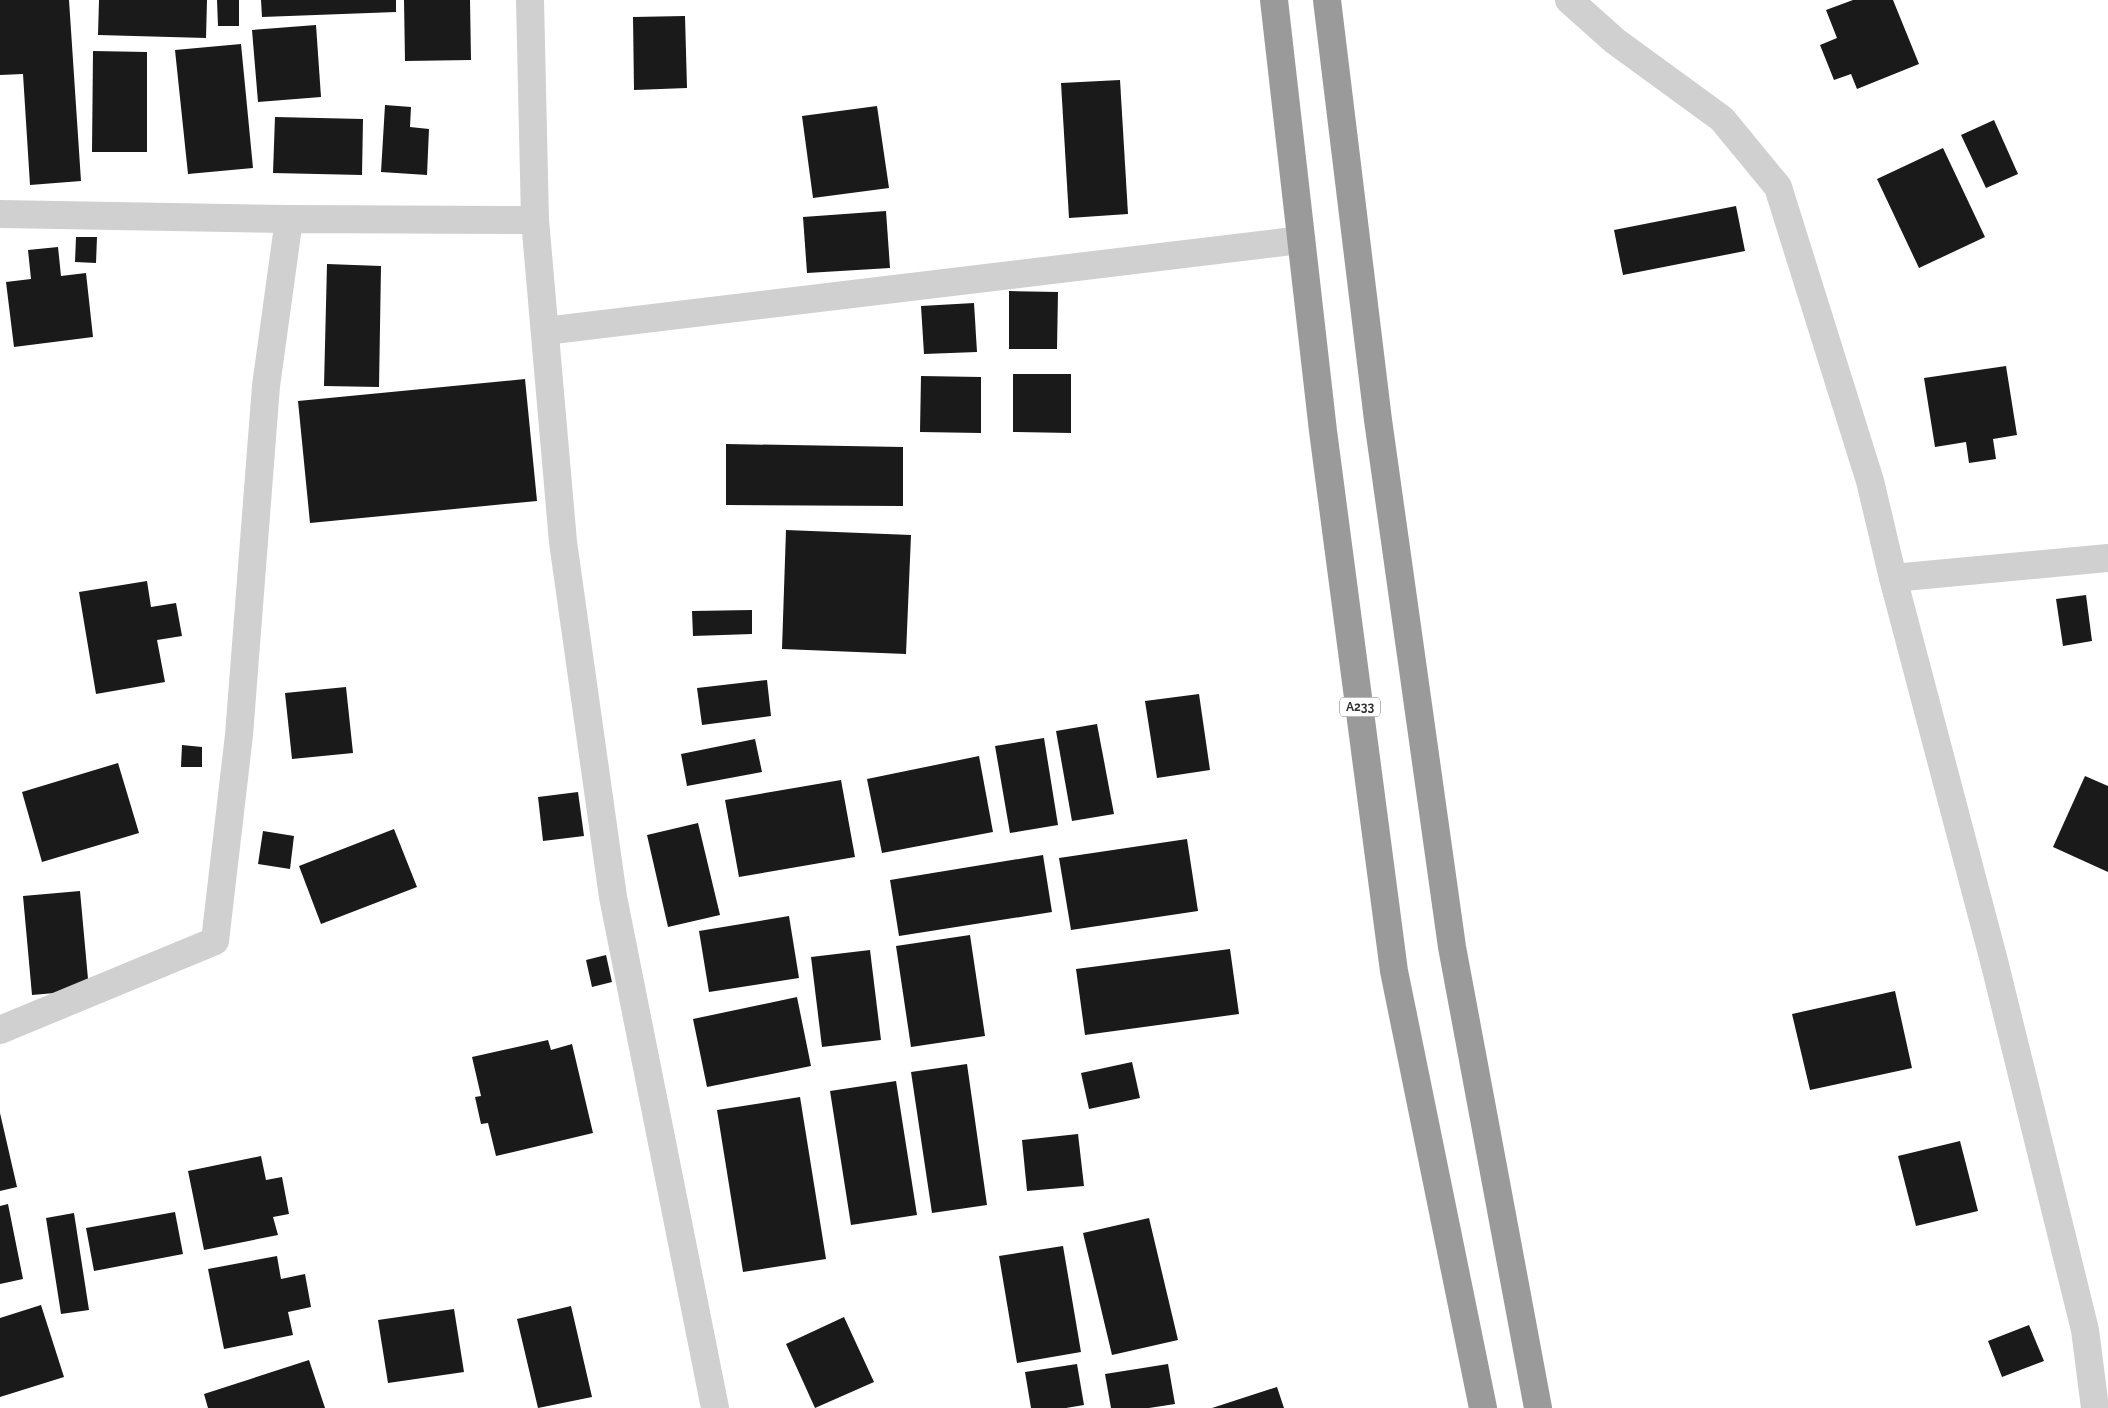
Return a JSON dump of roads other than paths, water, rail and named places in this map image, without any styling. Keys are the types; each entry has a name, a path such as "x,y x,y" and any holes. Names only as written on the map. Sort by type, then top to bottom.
{"highway":[{"name":"A233","path":"1274,0 1323,431 1394,970 1483,1408"},
{"path":"1327,0 1378,420 1452,947 1538,1408"}],"street":[{"path":"530,0 535,220 563,542 613,897 715,1408"},
{"path":"1569,0 1615,41 1722,119 1778,187 1870,481 1994,961 2085,1330 2096,1408"},
{"path":"0,214 289,219 535,220"},
{"path":"0,1030 215,941 239,735 266,386 289,219"},
{"path":"545,332 1301,240"},
{"path":"1894,578 2108,558"}]}
